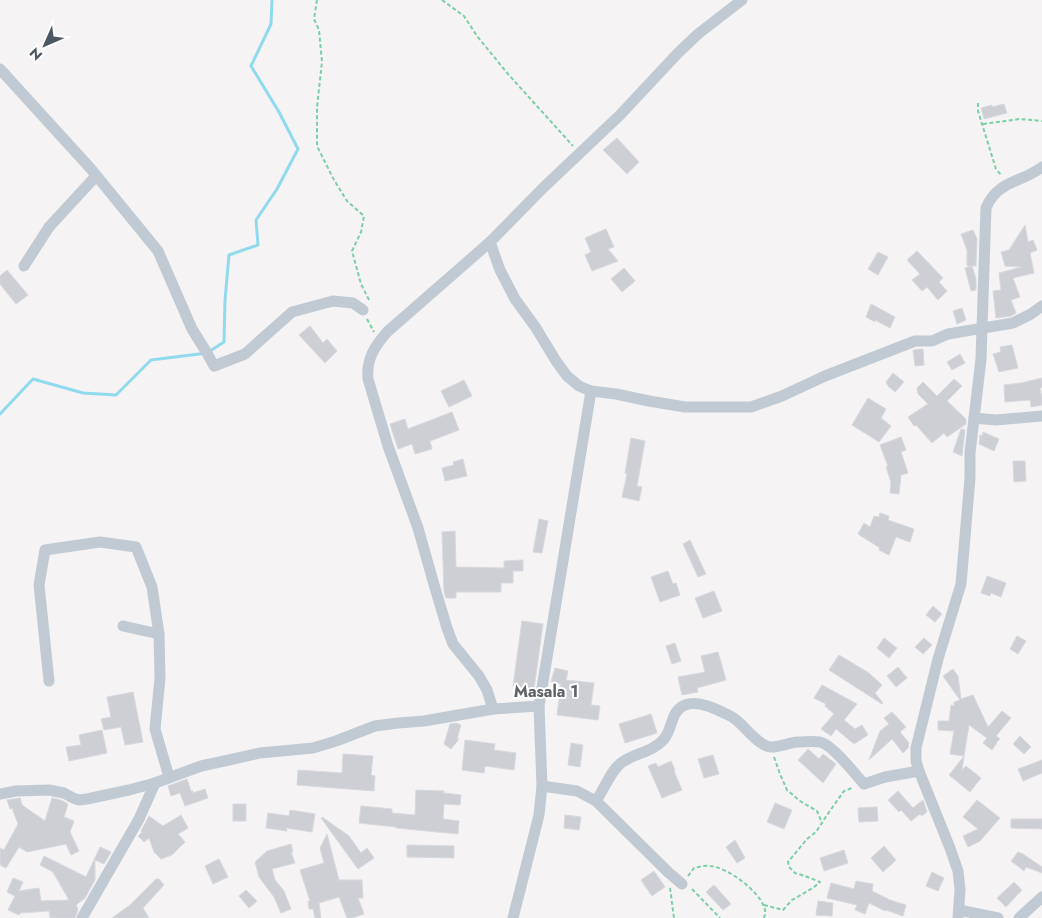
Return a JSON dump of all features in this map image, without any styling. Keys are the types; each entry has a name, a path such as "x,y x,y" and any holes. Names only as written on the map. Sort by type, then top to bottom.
{"street":[{"path":"493,709 487,690 479,676 453,644 447,628 418,528 388,446 368,378 368,363 379,342 387,332 490,242 542,188 620,115 691,40 742,0"},
{"path":"0,69 96,176 158,251 192,329 214,366 245,354 292,312 333,301 352,303 363,310"},
{"path":"998,918 959,914 960,890 958,871 919,771 916,761 916,748 938,659 961,584 970,478 970,454 981,359 986,208 996,191 1001,187 1036,172 1042,167"},
{"path":"24,266 49,228 96,176"},
{"path":"490,242 500,270 515,299 567,376 579,386 591,391 685,407 751,407 915,341 932,341 948,334 1013,323 1042,306"},
{"path":"513,918 539,815 542,786 540,706 591,391"},
{"path":"974,418 996,420 1042,416"},
{"path":"49,681 39,585 45,550 100,542 136,547 152,587 159,634 160,678 155,729 169,777"},
{"path":"123,626 159,634"},
{"path":"596,801 618,766 624,761 659,744 666,738 675,714 687,704 702,705 735,718 763,744 771,747 794,742 821,742 842,760 864,784 885,777 919,771"},
{"path":"0,794 16,791 49,790 64,793 79,800 97,798 155,783 201,766 260,753 313,748 375,726 424,722 493,709 540,706"},
{"path":"82,918 139,819 155,783"},
{"path":"542,786 577,791 596,801 682,884"},
{"path":"1019,918 1042,897"}],"path":[{"path":"317,0 314,19 319,30 322,62 317,107 317,146 347,201 364,216 361,232 352,251 361,284 370,302 363,310 379,342"},
{"path":"442,0 464,16 477,36 508,74 580,154"},
{"path":"978,103 978,111 996,169"},
{"path":"982,124 1020,119 1042,121"},
{"path":"771,747 787,790 800,801 817,811 822,823"},
{"path":"764,905 783,910 792,900 820,882 795,873 788,867 788,862 807,839 816,832 844,791 864,784"},
{"path":"720,918 690,887 682,884 694,868 710,866 720,868 746,884 756,893 764,905 764,918"},
{"path":"668,872 674,918"}],"building":[{"path":"1004,104 1007,113 984,119 981,108"},
{"path":"617,138 639,162 627,174 603,150"},
{"path":"1025,225 1028,242 1033,240 1037,250 1030,253 1034,273 1013,278 1020,297 1011,300 1016,313 1011,316 996,318 993,291 1001,290 999,273 1021,267 1005,266 1001,252 1009,250"},
{"path":"606,229 614,247 608,249 618,261 592,271 585,255 591,252 585,238"},
{"path":"973,230 977,239 976,266 967,266 967,250 961,234"},
{"path":"917,251 943,278 939,282 947,291 938,300 927,287 922,291 912,280 920,274 907,260"},
{"path":"878,252 888,257 878,275 868,269"},
{"path":"972,266 976,279 976,290 971,291 965,268"},
{"path":"624,268 635,281 622,292 611,279"},
{"path":"7,270 28,295 16,304 0,284 0,276"},
{"path":"871,304 895,317 890,328 866,317"},
{"path":"962,308 966,320 957,324 953,311"},
{"path":"310,326 323,343 327,339 337,351 325,363 299,335"},
{"path":"1012,345 1018,368 999,372 993,354 1001,352 1000,347"},
{"path":"923,349 924,365 915,366 913,350"},
{"path":"960,354 965,363 952,370 947,362"},
{"path":"893,373 904,382 895,392 886,382"},
{"path":"1042,378 1042,387 1040,388 1042,405 1031,407 1030,400 1005,402 1004,385"},
{"path":"954,379 962,386 947,401 966,419 966,424 947,437 944,433 932,443 916,425 914,426 908,417 928,404 918,394 917,388 923,382 937,396"},
{"path":"464,380 472,396 449,407 441,391"},
{"path":"868,398 886,409 881,418 891,426 879,442 852,425"},
{"path":"452,412 459,430 430,441 432,449 415,454 412,444 398,449 390,424 405,419 408,429"},
{"path":"961,429 965,430 962,456 953,452"},
{"path":"983,432 999,439 994,451 979,444 980,435 982,436"},
{"path":"901,437 906,450 901,452 908,473 901,475 899,494 890,493 891,482 886,467 888,466 880,445"},
{"path":"631,438 645,441 637,486 642,487 639,501 622,497"},
{"path":"463,459 467,476 445,481 442,468 454,465 453,462"},
{"path":"1013,461 1025,461 1026,481 1014,482"},
{"path":"880,513 889,516 888,520 914,529 910,542 896,537 889,555 858,534 864,523 870,527 874,516 879,517"},
{"path":"539,519 548,521 542,553 533,552"},
{"path":"455,531 456,567 504,568 504,561 523,560 523,571 513,571 513,583 501,583 501,592 456,592 456,598 446,598 444,592 442,532"},
{"path":"690,540 706,574 698,577 683,544"},
{"path":"668,571 673,584 676,583 680,595 660,602 651,577"},
{"path":"987,576 1006,583 1001,597 991,593 990,596 981,593"},
{"path":"714,591 722,611 703,618 695,598"},
{"path":"933,606 942,614 935,622 926,615"},
{"path":"522,621 543,624 534,689 513,686"},
{"path":"1017,636 1026,641 1018,654 1010,649"},
{"path":"884,638 897,648 889,658 877,648"},
{"path":"924,638 932,645 923,654 915,647"},
{"path":"675,643 681,661 672,664 666,646"},
{"path":"718,652 726,680 697,688 698,692 682,695 678,677 705,672 701,656"},
{"path":"839,655 869,673 882,685 875,693 882,704 829,670"},
{"path":"898,667 907,678 896,687 887,676"},
{"path":"555,668 568,671 566,680 594,683 591,705 600,706 598,720 557,715 561,684 551,682"},
{"path":"953,669 958,676 961,699 973,695 988,727 1002,711 1011,718 996,736 1000,739 992,750 983,743 987,738 969,725 964,756 950,754 954,731 938,730 938,721 949,721 951,705 954,706 954,702 960,700 943,676"},
{"path":"822,685 857,704 844,720 855,729 862,725 868,735 854,744 836,729 831,736 821,729 834,714 825,706 826,704 814,698"},
{"path":"133,692 143,742 125,745 121,727 104,730 101,719 111,717 107,697"},
{"path":"892,712 906,727 900,732 909,743 908,748 903,753 892,739 869,760 880,731 889,724 884,718"},
{"path":"651,714 657,733 625,743 619,724"},
{"path":"456,723 461,725 457,739 459,739 451,749 444,744 450,724"},
{"path":"102,730 107,753 69,761 66,747 81,745 79,735"},
{"path":"1020,736 1031,747 1024,754 1013,744"},
{"path":"465,740 495,744 494,750 516,753 514,770 485,766 484,773 462,770"},
{"path":"571,743 583,745 580,767 568,765"},
{"path":"808,749 819,759 823,754 836,764 823,783 798,760"},
{"path":"343,754 373,756 371,775 375,776 374,791 297,785 298,770 342,773"},
{"path":"713,755 719,774 704,778 698,759"},
{"path":"964,756 962,770 966,766 981,778 970,792 949,775"},
{"path":"1042,760 1042,773 1023,781 1018,769"},
{"path":"671,761 682,790 662,798 648,766 656,763 658,767"},
{"path":"187,779 193,793 205,789 208,798 185,806 180,793 171,796 168,786"},
{"path":"416,790 444,791 444,793 461,795 460,805 444,804 443,819 459,821 458,834 359,823 361,806 392,809 392,813 415,815"},
{"path":"898,791 913,808 923,800 927,812 922,816 920,814 911,821 888,800"},
{"path":"20,798 22,805 45,821 52,798 68,804 64,817 74,821 70,832 79,851 71,855 66,844 27,852 19,847 6,868 0,865 0,848 4,850 18,824 7,800"},
{"path":"977,800 1000,818 980,841 968,847 963,836 978,829 963,817"},
{"path":"775,803 792,810 784,829 767,822"},
{"path":"233,804 246,804 246,821 233,821"},
{"path":"877,807 878,821 859,822 858,808"},
{"path":"290,810 315,814 312,832 286,828 287,831 266,828 268,813 289,816"},
{"path":"181,815 188,828 178,834 185,842 172,855 161,859 154,852 149,838 144,842 138,836 142,832 149,816 163,826"},
{"path":"565,815 581,817 579,830 564,828"},
{"path":"322,817 349,836 361,853 367,848 374,858 358,869"},
{"path":"1011,819 1042,819 1042,829 1011,828"},
{"path":"327,834 339,880 362,880 363,898 358,898 364,914 347,918 339,897 319,903 321,918 315,918 313,909 309,909 308,901 310,901 300,870 324,863 320,848"},
{"path":"735,840 745,858 737,863 726,847"},
{"path":"291,844 293,852 291,852 295,863 272,869 275,880 284,891 291,909 281,913 274,897 259,877 255,862 267,851"},
{"path":"407,845 454,846 454,858 407,857"},
{"path":"884,846 896,860 883,872 871,858"},
{"path":"100,847 111,852 104,864 95,860 95,880 85,898 76,905 78,909 75,918 50,918 49,911 20,913 19,915 8,910 15,896 7,892 13,878 23,882 19,891 39,888 41,901 69,900 53,872 40,865 44,856 86,877"},
{"path":"844,850 848,863 824,871 820,858"},
{"path":"1018,852 1042,867 1042,873 1026,867 1024,871 1011,861"},
{"path":"219,859 228,877 213,884 205,866"},
{"path":"654,871 665,887 652,896 641,880"},
{"path":"932,872 944,878 938,891 926,886"},
{"path":"156,879 159,879 164,885 143,908 149,918 112,918 130,905"},
{"path":"856,881 873,884 872,891 906,905 903,916 885,911 869,903 865,914 855,910 857,905 827,898 831,883 854,889"},
{"path":"1014,882 1022,890 1006,907 997,898"},
{"path":"714,885 731,904 723,910 706,892"},
{"path":"246,890 257,901 249,908 239,896"},
{"path":"818,901 833,903 832,916 816,915"}],"waterway":[{"path":"0,414 33,379 83,393 116,395 151,360 207,353 224,342 229,255 258,245 256,220 277,189 298,149 279,112 251,66 271,24 272,0"}],"district":[{"name":"Masala 1","path":"546,691"}]}
